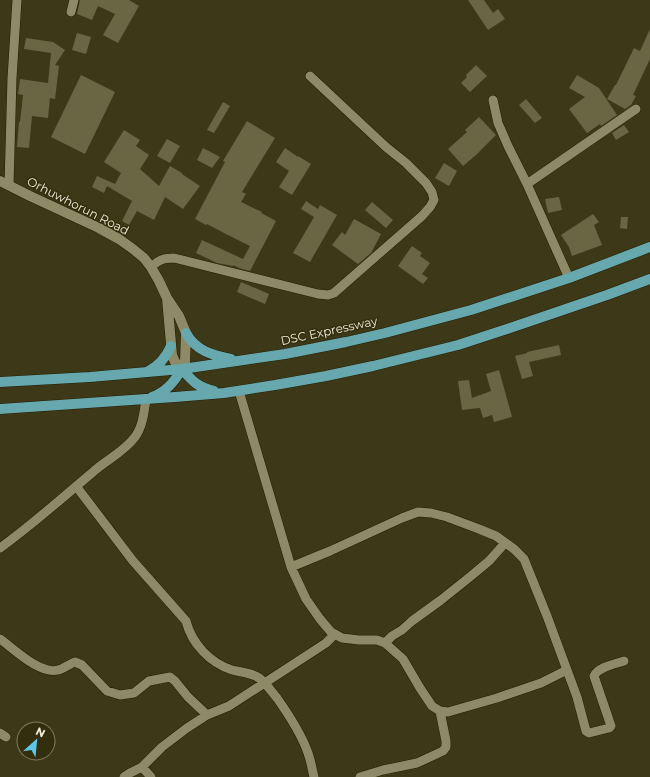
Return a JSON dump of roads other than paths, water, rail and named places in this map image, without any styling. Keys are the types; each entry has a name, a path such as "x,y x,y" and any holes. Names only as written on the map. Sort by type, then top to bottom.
{"main road":[{"name":"DSC Expressway","path":"0,382 146,373 285,354 385,333 471,310 569,278 650,247"},
{"path":"0,409 224,393 275,386 373,366 458,344 510,328 650,279"},
{"path":"186,333 190,340 202,350 217,356 237,361"},
{"path":"146,373 162,362 168,354 171,346"},
{"path":"146,399 155,396 171,385 182,369 196,384 203,388 224,393"}],"street":[{"path":"4,183 18,0"},
{"path":"71,12 74,0"},
{"path":"151,267 164,258 174,258 318,294 328,295 334,293 405,232 430,207 434,200 432,192 426,183 310,76"},
{"path":"492,100 498,123 569,278"},
{"path":"527,184 636,108"},
{"name":"Orhuwhorun Road","path":"4,183 119,239 144,258 151,267 167,298"},
{"path":"167,298 179,316 186,333 185,362 182,369 175,362 172,355 167,298"},
{"path":"239,391 291,567 306,599 331,632 342,638 378,640 385,643 403,659 432,706 440,711 448,712 497,698 541,683 567,670"},
{"path":"0,548 94,471 126,447 135,436 142,423 146,399"},
{"path":"76,486 133,561 186,622 188,630 200,649 218,664 257,676 266,683 287,711 298,730 308,753 314,777"},
{"path":"291,567 402,518 418,512 431,512 496,536 514,548 524,560 567,670 586,731 588,733 609,728 611,726 594,676 596,672 603,668 624,661"},
{"path":"385,643 489,561 505,543"},
{"path":"124,777 142,767 162,746 187,728 207,715 229,706 266,683 326,643 334,634"},
{"path":"0,639 39,667 50,671 58,670 75,662 82,665 107,692 120,696 134,693 149,681 170,677 207,715"},
{"path":"360,777 383,770 416,763 443,751 446,747 446,741 440,711"},
{"path":"142,767 151,777"}]}
